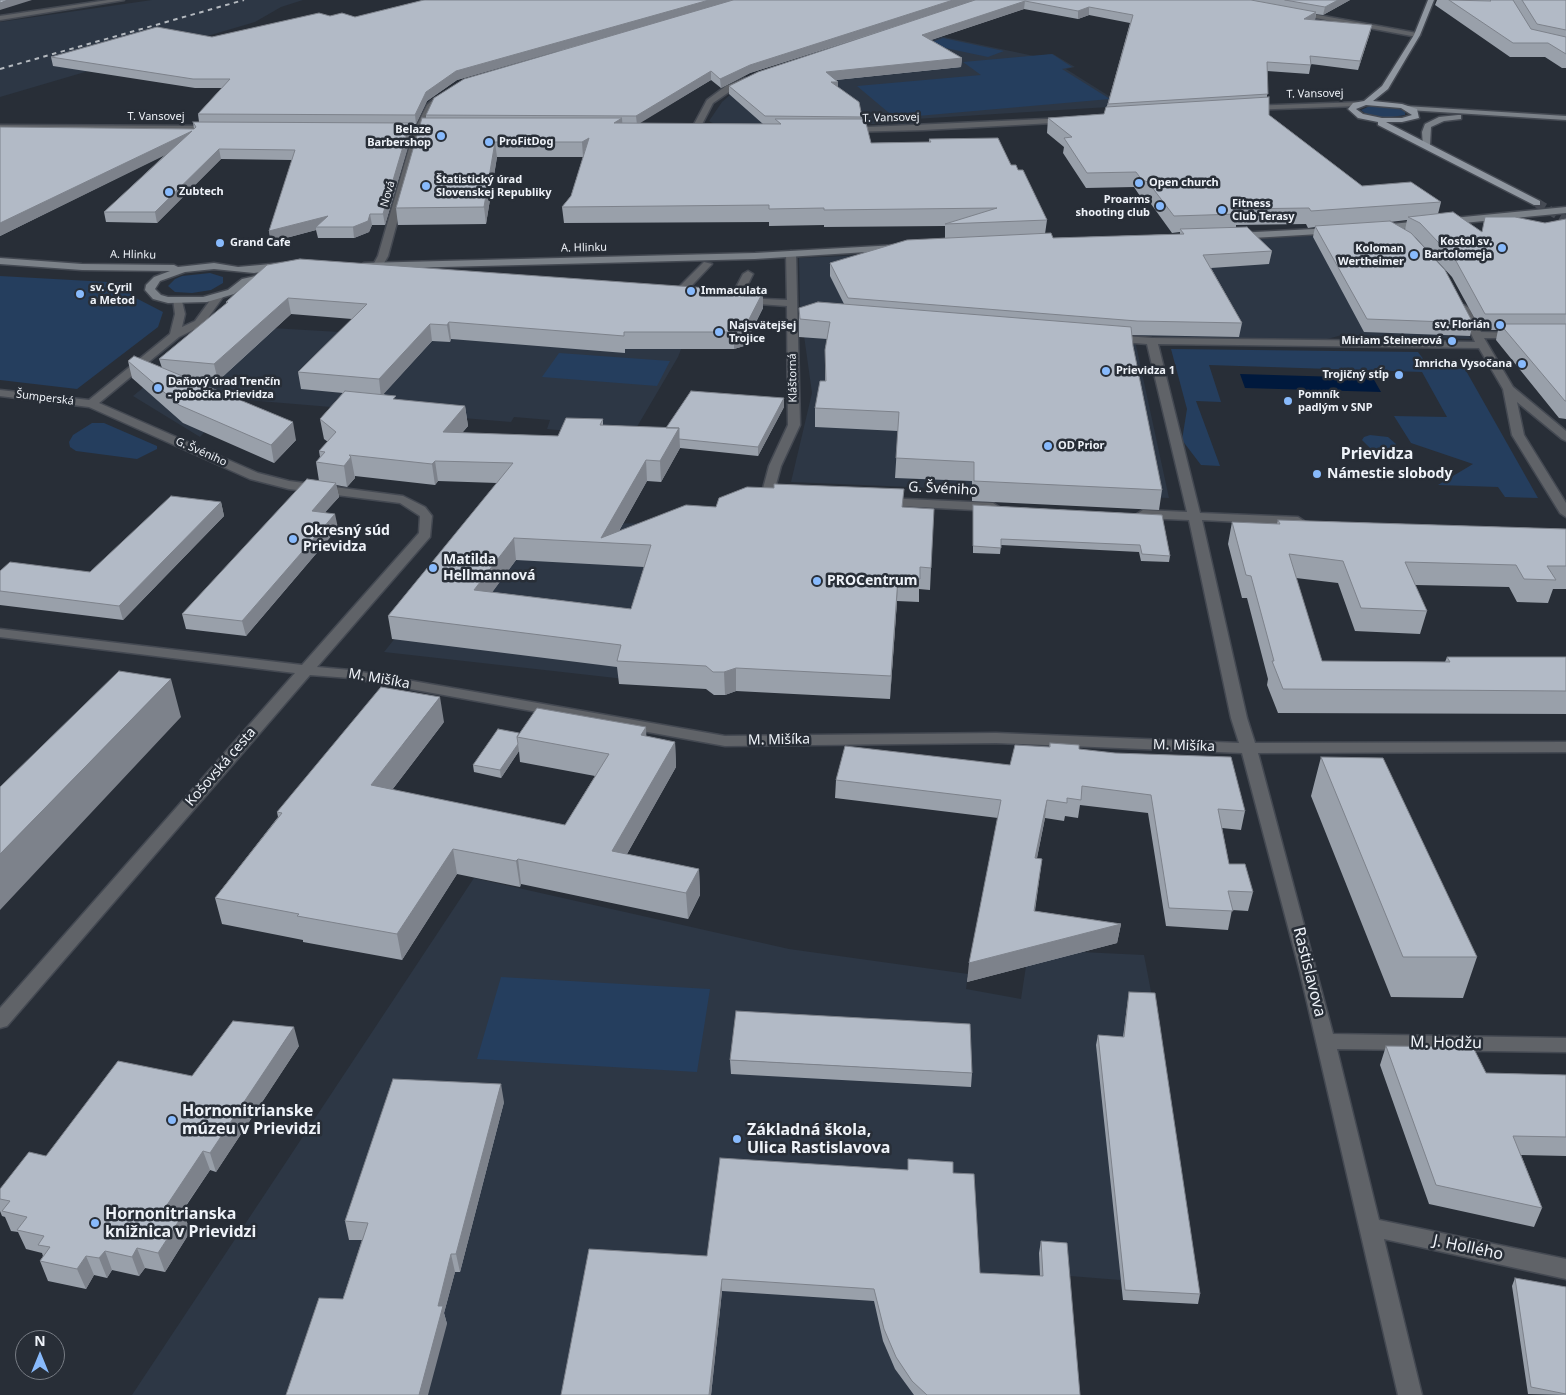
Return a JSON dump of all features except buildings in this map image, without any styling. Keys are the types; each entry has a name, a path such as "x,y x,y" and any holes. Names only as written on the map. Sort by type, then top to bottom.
{"main road":[{"path":"1391,95 1431,0"},
{"path":"1391,95 1362,103 1352,109 1358,115 1372,119 1416,139 1537,203"},
{"path":"1362,103 1391,95"},
{"path":"1372,119 1402,120 1416,116 1416,112 1391,95"},
{"path":"1402,120 1416,139"}],"street":[{"path":"0,18 121,0"},
{"path":"1289,12 1417,35"},
{"path":"685,130 699,130 710,102 728,88 754,77"},
{"name":"Nová","path":"378,265 383,256 419,129 432,105 446,94"},
{"name":"T. Vansovej","path":"1238,108 1362,103"},
{"name":"T. Vansovej","path":"1272,107 1358,115"},
{"path":"1408,108 1566,118"},
{"path":"1416,116 1464,112"},
{"path":"1426,144 1428,126 1433,123 1451,117 1491,114"},
{"name":"T. Vansovej","path":"840,130 924,128 1075,119"},
{"name":"T. Vansovej","path":"0,127 220,128"},
{"path":"386,129 446,129"},
{"path":"1370,229 1565,211"},
{"path":"1389,228 1405,237"},
{"path":"1230,236 1341,231"},
{"name":"A. Hlinku","path":"349,266 791,254 903,248"},
{"name":"Kláštorná","path":"791,254 795,310 794,425 775,466 767,496 796,497"},
{"name":"A. Hlinku","path":"0,261 82,267 183,269 214,266 238,270 296,265"},
{"path":"676,296 707,264"},
{"name":"A. Hlinku","path":"378,265 387,274 406,275"},
{"name":"A. Hlinku","path":"82,267 98,273 130,275 154,281"},
{"name":"A. Hlinku","path":"183,269 154,281 150,287 152,294 177,301 218,297 238,289 245,281 286,274"},
{"path":"238,270 245,276 245,281"},
{"path":"748,274 730,299 795,310"},
{"path":"90,404 175,335 199,323 218,297"},
{"path":"1459,299 1479,340 1509,389 1566,437"},
{"path":"175,335 180,314 177,301"},
{"path":"1102,338 1361,346 1479,340 1526,335"},
{"path":"1152,341 1195,517"},
{"path":"1509,389 1518,434 1566,513"},
{"name":"Šumperská","path":"0,393 90,404"},
{"name":"G. Švéniho","path":"90,404 254,476 289,486 403,500 421,510"},
{"name":"G. Švéniho","path":"873,501 1005,507"},
{"name":"Košovská cesta","path":"0,1021 425,534 426,516 421,510"},
{"path":"1130,514 1312,521"},
{"name":"Rastislavova","path":"1195,517 1240,718 1326,1041 1410,1395"},
{"name":"M. Mišíka","path":"0,633 350,674 725,741 996,738 1249,748 1566,747"},
{"name":"M. Hodžu","path":"1326,1041 1566,1045"},
{"name":"J. Hollého","path":"1370,1227 1566,1269"}],"shaded area":[{"path":"152,0 303,0 281,7 255,22 0,97 0,22"},
{"path":"911,30 1034,56 1053,54 1075,67 1066,69 1125,106 915,119 917,124 714,124 709,121 722,102 731,94"},
{"path":"943,38 1004,51 988,57 926,44"},
{"path":"1052,54 1072,67 1062,69 1110,99 895,118 857,86 981,75 963,62"},
{"path":"1372,105 1397,108 1405,111 1405,115 1385,118 1366,114 1361,110"},
{"path":"1391,232 1434,279 1471,339 1342,335 1320,341 1134,336 1169,498 791,482 812,393 800,307 799,258"},
{"path":"210,273 223,277 223,283 211,290 192,293 175,292 168,286 175,279 182,276"},
{"path":"0,276 126,283 132,296 163,312 158,327 77,389 0,380"},
{"path":"699,303 678,357 631,437 547,429 550,420 514,417 511,422 235,399 200,437 133,396 220,325 357,333"},
{"path":"1171,349 1418,352 1424,360 1441,368 1465,369 1538,498 1505,497 1498,487 1438,485 1473,464 1411,443 1394,416 1447,417 1422,372 1209,365 1221,402 1196,401 1220,466 1201,465 1182,440 1187,409"},
{"path":"559,353 670,361 657,386 542,377"},
{"path":"1240,374 1373,378 1381,392 1245,388"},
{"path":"92,423 104,423 157,446 157,449 137,459 76,451 70,447 69,442 73,435"},
{"path":"1370,435 1388,437 1396,444 1394,448 1388,450 1370,448 1362,440"},
{"path":"489,521 718,525 687,686 384,652"},
{"name":"Základná škola, Ulica Rastislavova","path":"474,878 789,949 968,974 966,989 1021,999 1026,966 1081,952 1144,955 1153,1002 1198,1304 1123,1300 1120,1280 1070,1276 1067,1281 1077,1395 132,1395"},
{"path":"501,977 710,989 697,1072 477,1059"}],"tunnel":[{"path":"1537,203 1566,220"}],"railway":[{"path":"0,69 244,0"}],"place":[{"name":"Belaze Barbershop","path":"441,136"},
{"name":"ProFitDog","path":"489,142"},
{"name":"Open church","path":"1139,183"},
{"name":"Štatistický úrad Slovenskej Republiky","path":"426,186"},
{"name":"Zubtech","path":"169,192"},
{"name":"Proarms shooting club","path":"1160,206"},
{"name":"Fitness Club Terasy","path":"1222,210"},
{"name":"Grand Cafe","path":"220,243"},
{"name":"Kostol sv. Bartolomeja","path":"1502,248"},
{"name":"Koloman Wertheimer","path":"1414,255"},
{"name":"Immaculata","path":"691,291"},
{"name":"sv. Cyril a Metod","path":"80,294"},
{"name":"sv. Florián","path":"1500,325"},
{"name":"Najsvätejšej Trojice","path":"719,332"},
{"name":"Miriam Steinerová","path":"1452,341"},
{"name":"Imricha Vysočana","path":"1522,364"},
{"name":"Prievidza 1","path":"1106,371"},
{"name":"Trojičný stĺp","path":"1399,375"},
{"name":"Daňový úrad Trenčín - pobočka Prievidza","path":"158,388"},
{"name":"Pomník padlým v SNP","path":"1288,401"},
{"name":"OD Prior","path":"1048,446"},
{"name":"Námestie slobody","path":"1317,474"},
{"name":"Okresný súd Prievidza","path":"293,539"},
{"name":"Matilda Hellmannová","path":"433,568"},
{"name":"PROCentrum","path":"817,581"},
{"name":"Hornonitrianske múzeu v Prievidzi","path":"172,1120"},
{"name":"Základná škola, Ulica Rastislavova","path":"737,1139"},
{"name":"Hornonitrianska knižnica v Prievidzi","path":"95,1223"}],"district":[{"name":"Prievidza","path":"1377,454"}]}
